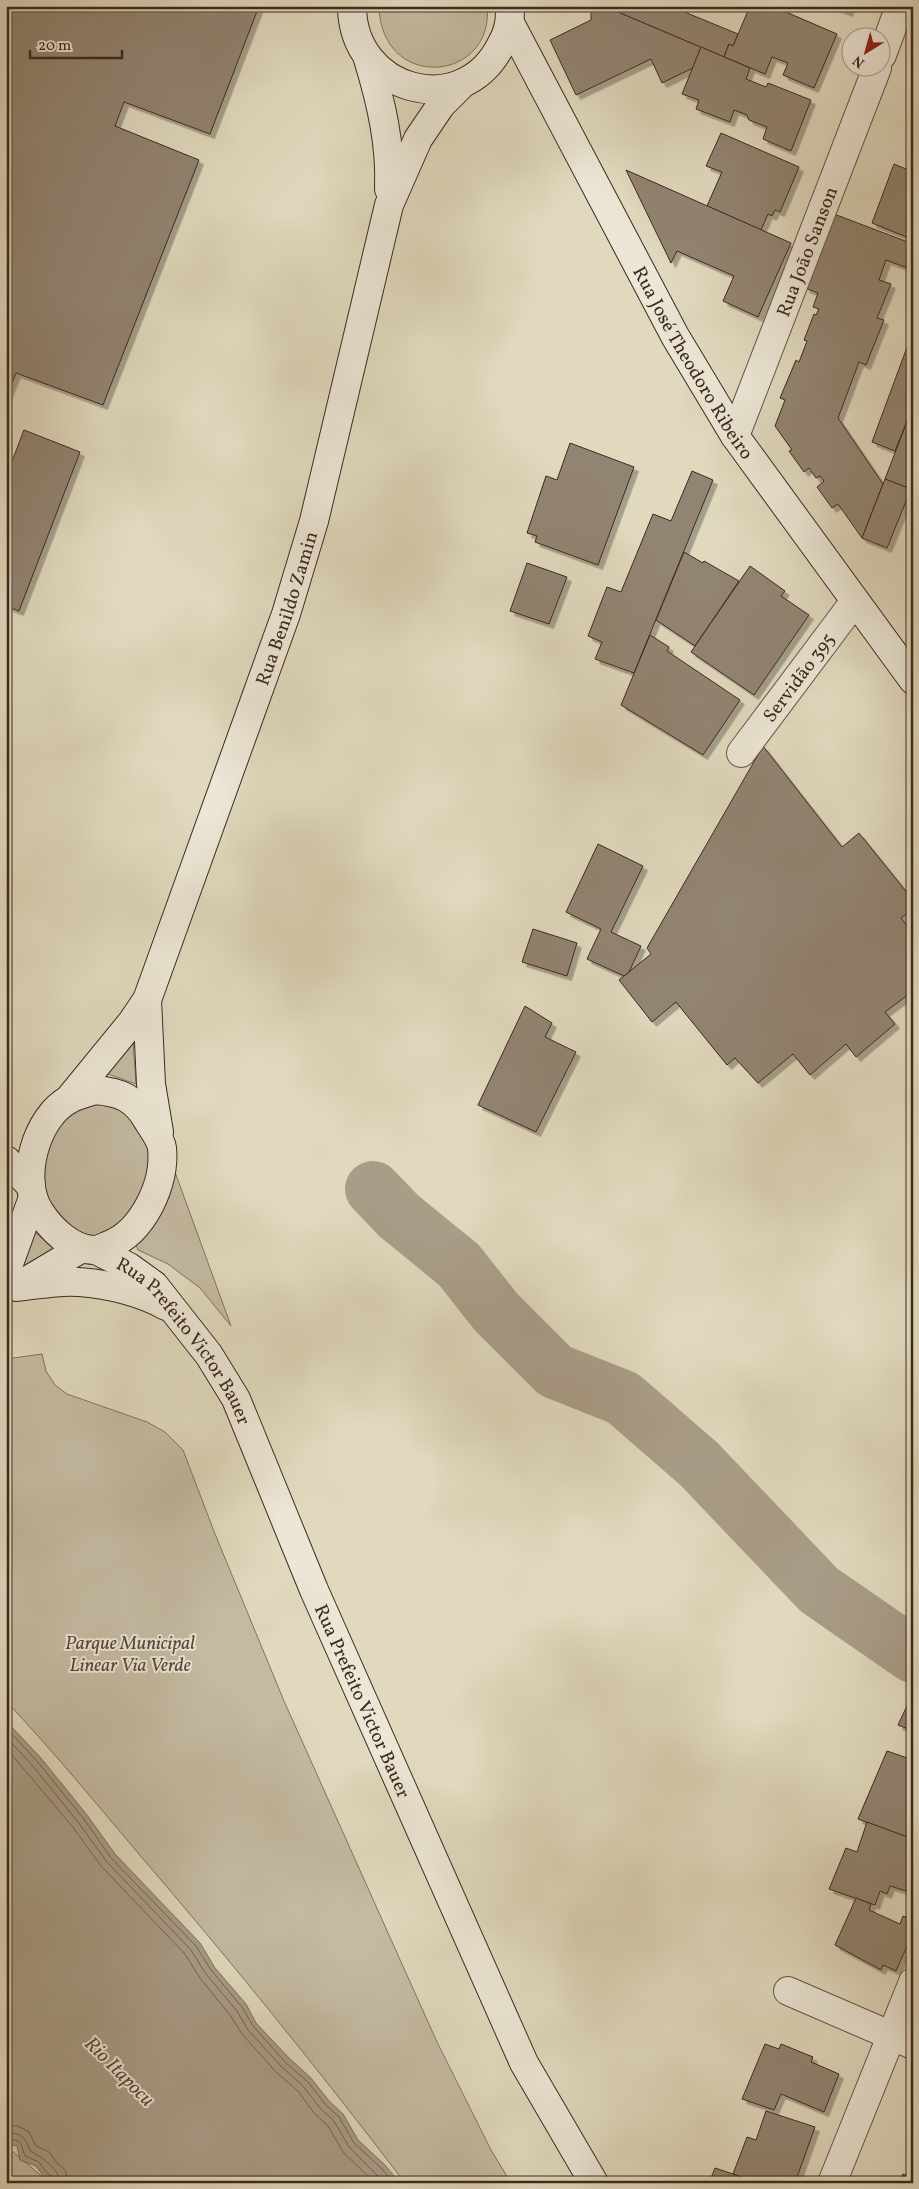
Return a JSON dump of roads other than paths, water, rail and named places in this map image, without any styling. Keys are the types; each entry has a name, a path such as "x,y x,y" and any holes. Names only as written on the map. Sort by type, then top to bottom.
{"main road":[{"path":"352,6 352,20 357,40 368,59 377,69 400,84 428,89 454,86 480,74 490,64 502,45 512,12"},
{"path":"892,28 900,6"},
{"name":"Rua José Theodoro Ribeiro","path":"512,12 675,336 735,436 913,680"},
{"name":"Rua Benildo Zamin","path":"69,1099 132,1022 147,1000 289,604 314,521 388,205 390,173 384,115 368,59"},
{"name":"Rua João Sanson","path":"735,436 873,78"},
{"name":"Rua Benildo Zamin","path":"388,205 418,139 441,105 463,82"},
{"name":"Servidão 395","path":"742,753 855,601"},
{"name":"Rua Benildo Zamin","path":"147,1000 152,1084 162,1146"},
{"path":"95,1090 112,1091 126,1096 144,1115 162,1146 156,1188 147,1210 135,1228 118,1241 89,1249 10,1284 32,1193 29,1173 34,1147 46,1123 69,1099 95,1090"},
{"path":"6,1160 32,1193 53,1229 89,1249"},
{"name":"Rua Prefeito Victor Bauer","path":"89,1249 129,1267 154,1285 209,1355 236,1399 310,1581 524,2063 594,2183"},
{"path":"10,1284 78,1282 106,1286 150,1298 176,1312"},
{"path":"832,2183 902,2040 913,1982"},
{"path":"788,1991 902,2040"}],"water":[{"name":"Rio Itapocu","path":"6,1721 40,1757 87,1815 115,1854 200,1943 215,1968 246,2004 256,2023 311,2078 329,2101 343,2114 358,2140 385,2165 400,2183 54,2183 44,2177 36,2166 20,2160 17,2146 6,2144"}],"waterway":[{"path":"373,1189 399,1216 459,1265 496,1312 555,1371 623,1398 699,1464 819,1590 913,1655"}],"park label":[{"name":"Parque Municipal Linear Via Verde","path":"130,1653"}]}
